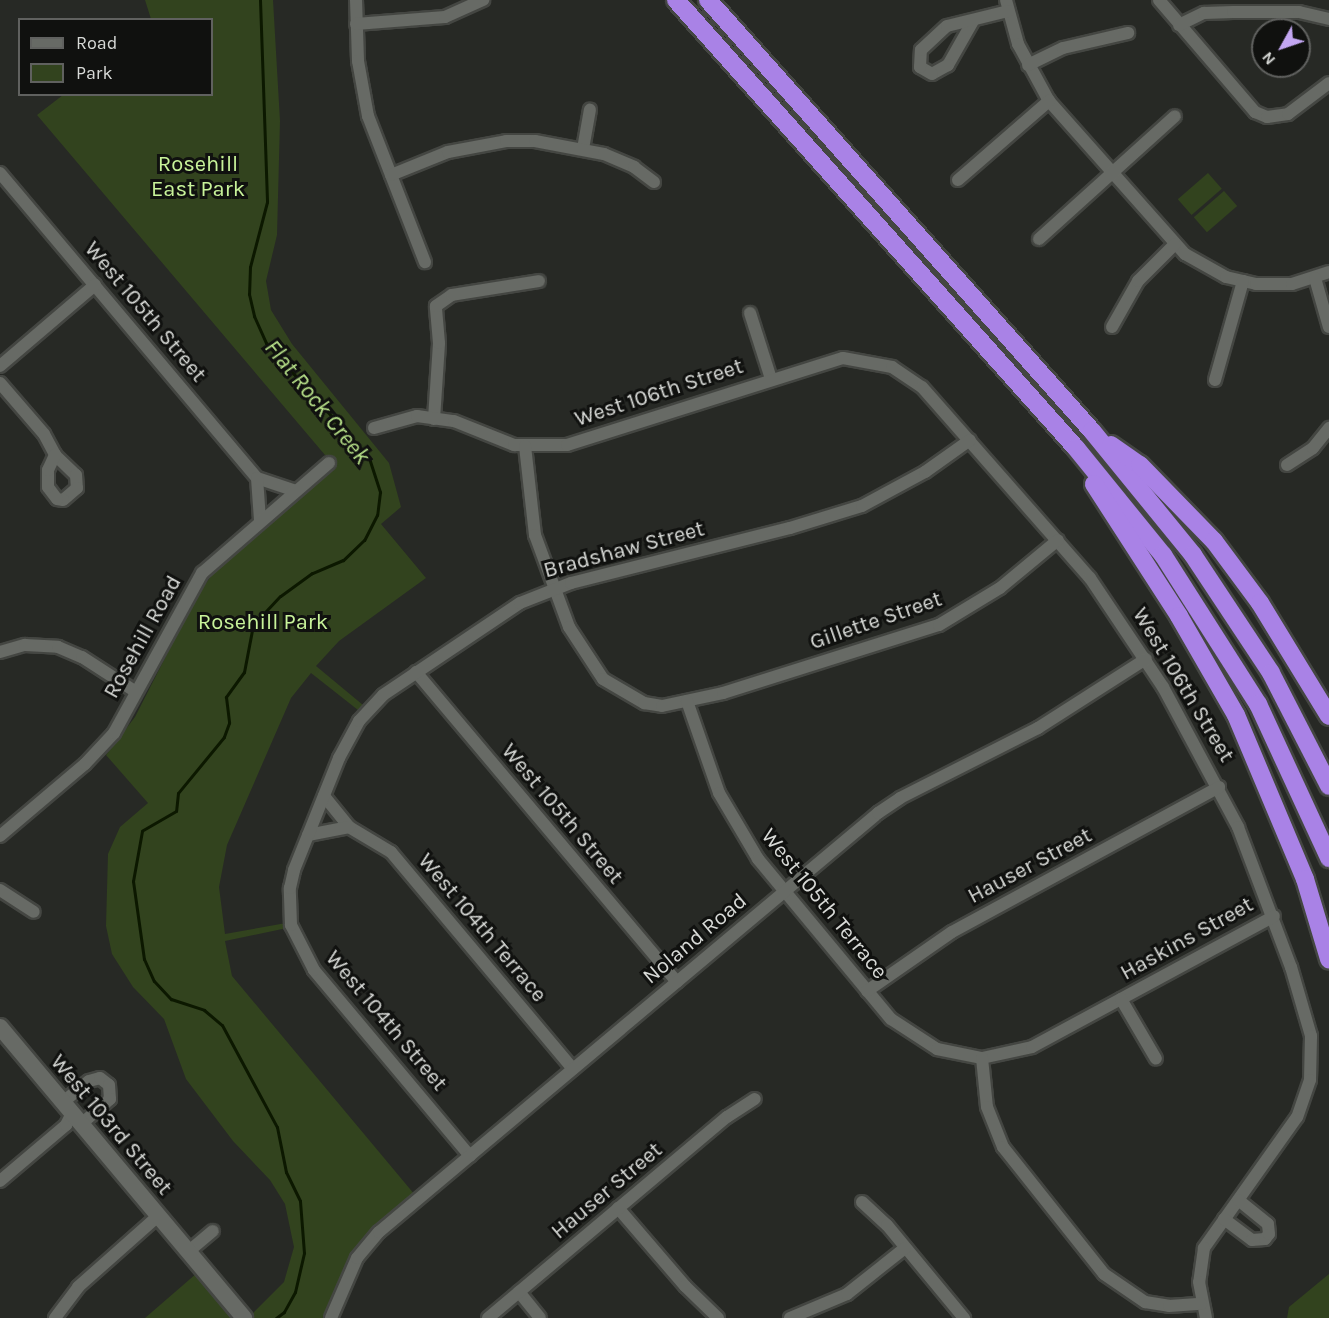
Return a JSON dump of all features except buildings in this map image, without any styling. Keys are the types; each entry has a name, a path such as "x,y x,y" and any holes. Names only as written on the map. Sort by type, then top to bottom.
{"highway":[{"path":"676,0 1076,448 1163,555 1226,651 1286,762 1329,858"},
{"path":"708,0 1092,431 1193,555 1272,673 1329,786"},
{"path":"1092,431 1140,465 1214,541 1260,603 1329,716"},
{"path":"1076,448 1102,500 1179,616 1236,715 1305,879 1329,959"}],"main road":[{"name":"West 103rd Street","path":"0,1027 244,1318"}],"street":[{"path":"356,0 364,97 391,176 425,262"},
{"path":"357,24 445,17 469,10 483,0"},
{"path":"1160,0 1179,25 1261,114 1288,114 1329,83"},
{"path":"974,21 948,65 932,74 920,67 921,50 947,26 974,21 1007,6 1028,65 1049,101 1175,244 1211,270 1243,281 1278,285 1315,278 1329,272"},
{"path":"1179,25 1204,14 1300,6 1329,19"},
{"path":"1028,65 1063,48 1128,33"},
{"path":"958,180 1049,101"},
{"path":"583,148 590,110"},
{"path":"1039,239 1174,116"},
{"path":"391,176 448,152 495,143 535,141 583,148 634,167 654,182"},
{"name":"West 105th Street","path":"3,181 95,285 257,478"},
{"path":"1112,327 1138,281 1175,244"},
{"path":"1315,278 1329,327"},
{"path":"434,419 439,343 436,306 452,295 539,281"},
{"path":"1215,380 1243,281"},
{"path":"0,366 95,285"},
{"name":"West 106th Street","path":"750,313 771,379"},
{"name":"West 106th Street","path":"525,446 567,445 588,440 833,359 880,362 922,387 1090,578 1146,659 1219,787 1274,916 1311,1036 1310,1080 1297,1117 1204,1248 1199,1282 1201,1304 1208,1317"},
{"path":"0,382 44,434 55,455"},
{"path":"374,428 401,418 454,421 502,443 525,446 531,520 553,589 584,654 611,686 644,703 662,706 687,701"},
{"path":"1287,465 1313,448 1329,428"},
{"name":"Bradshaw Street","path":"290,904 294,870 345,742 359,721 383,695 501,614 553,589 831,517 896,489 970,440"},
{"name":"Rosehill Road","path":"0,836 95,755 114,733 188,592 220,555 329,463"},
{"path":"260,520 257,478 296,491"},
{"name":"Gillette Street","path":"687,701 723,693 939,625 1000,588 1058,540"},
{"path":"0,652 25,645 58,647 82,657 136,692"},
{"name":"Noland Road","path":"332,1318 352,1268 369,1242 676,982 900,798 1038,728 1146,659"},
{"name":"West 105th Street","path":"416,672 676,982"},
{"name":"West 105th Terrace","path":"687,701 719,793 753,851 784,892 891,1020 916,1039 947,1052 982,1058"},
{"name":"Hauser Street","path":"867,991 952,932 1219,787"},
{"name":"West 104th Terrace","path":"324,796 349,827 391,852 573,1069"},
{"path":"308,836 349,827"},
{"path":"0,890 34,912"},
{"name":"West 104th Street","path":"290,904 294,935 314,970 470,1156"},
{"name":"Haskins Street","path":"982,1058 1032,1047 1274,916"},
{"name":"Haskins Street","path":"1121,999 1156,1059"},
{"path":"982,1058 987,1107 1003,1148 1104,1274 1145,1302 1169,1306 1201,1304"},
{"name":"Hauser Street","path":"488,1318 727,1117 755,1099"},
{"path":"0,1181 66,1125 72,1113"},
{"path":"1224,1219 1252,1240 1259,1241 1269,1234 1268,1224 1238,1200"},
{"path":"862,1202 905,1248 964,1318"},
{"path":"618,1208 658,1255 718,1318"},
{"path":"55,1318 78,1287 158,1216"},
{"path":"189,1251 213,1231"},
{"path":"790,1318 847,1294 905,1248"},
{"path":"519,1292 540,1318"}],"green space":[{"name":"Rosehill Park","path":"145,0 273,0 280,121 277,235 266,281 271,310 292,344 389,463 401,507 381,524 426,578 339,641 316,666 363,705 358,710 311,673 291,698 227,845 219,887 225,934 286,923 287,928 225,941 232,976 415,1195 355,1251 325,1318 253,1318 251,1315 284,1282 294,1247 285,1204 270,1180 233,1141 186,1079 164,1019 133,987 112,954 106,926 108,854 120,827 148,803 106,755 135,717 194,601 215,570 336,468 37,115 62,96 213,96 213,18 151,18"},
{"path":"1208,173 1222,189 1192,215 1178,199"},
{"path":"1224,191 1237,206 1207,232 1194,217"},
{"path":"197,1273 236,1318 145,1318"},
{"path":"1329,1274 1329,1318 1287,1318 1289,1307"}],"waterway":[{"name":"Flat Rock Creek","path":"260,0 267,202 250,267 249,294 254,316 266,343 369,458 380,492 377,515 364,540 343,560 312,573 280,596 253,625 244,672 226,697 229,723 224,737 178,793 176,811 142,831 133,881 144,959 154,981 171,999 204,1010 222,1025 277,1127 286,1172 300,1201 304,1253 295,1292 284,1312 276,1318"}],"park label":[{"name":"Rosehill East Park","path":"198,176"}]}
